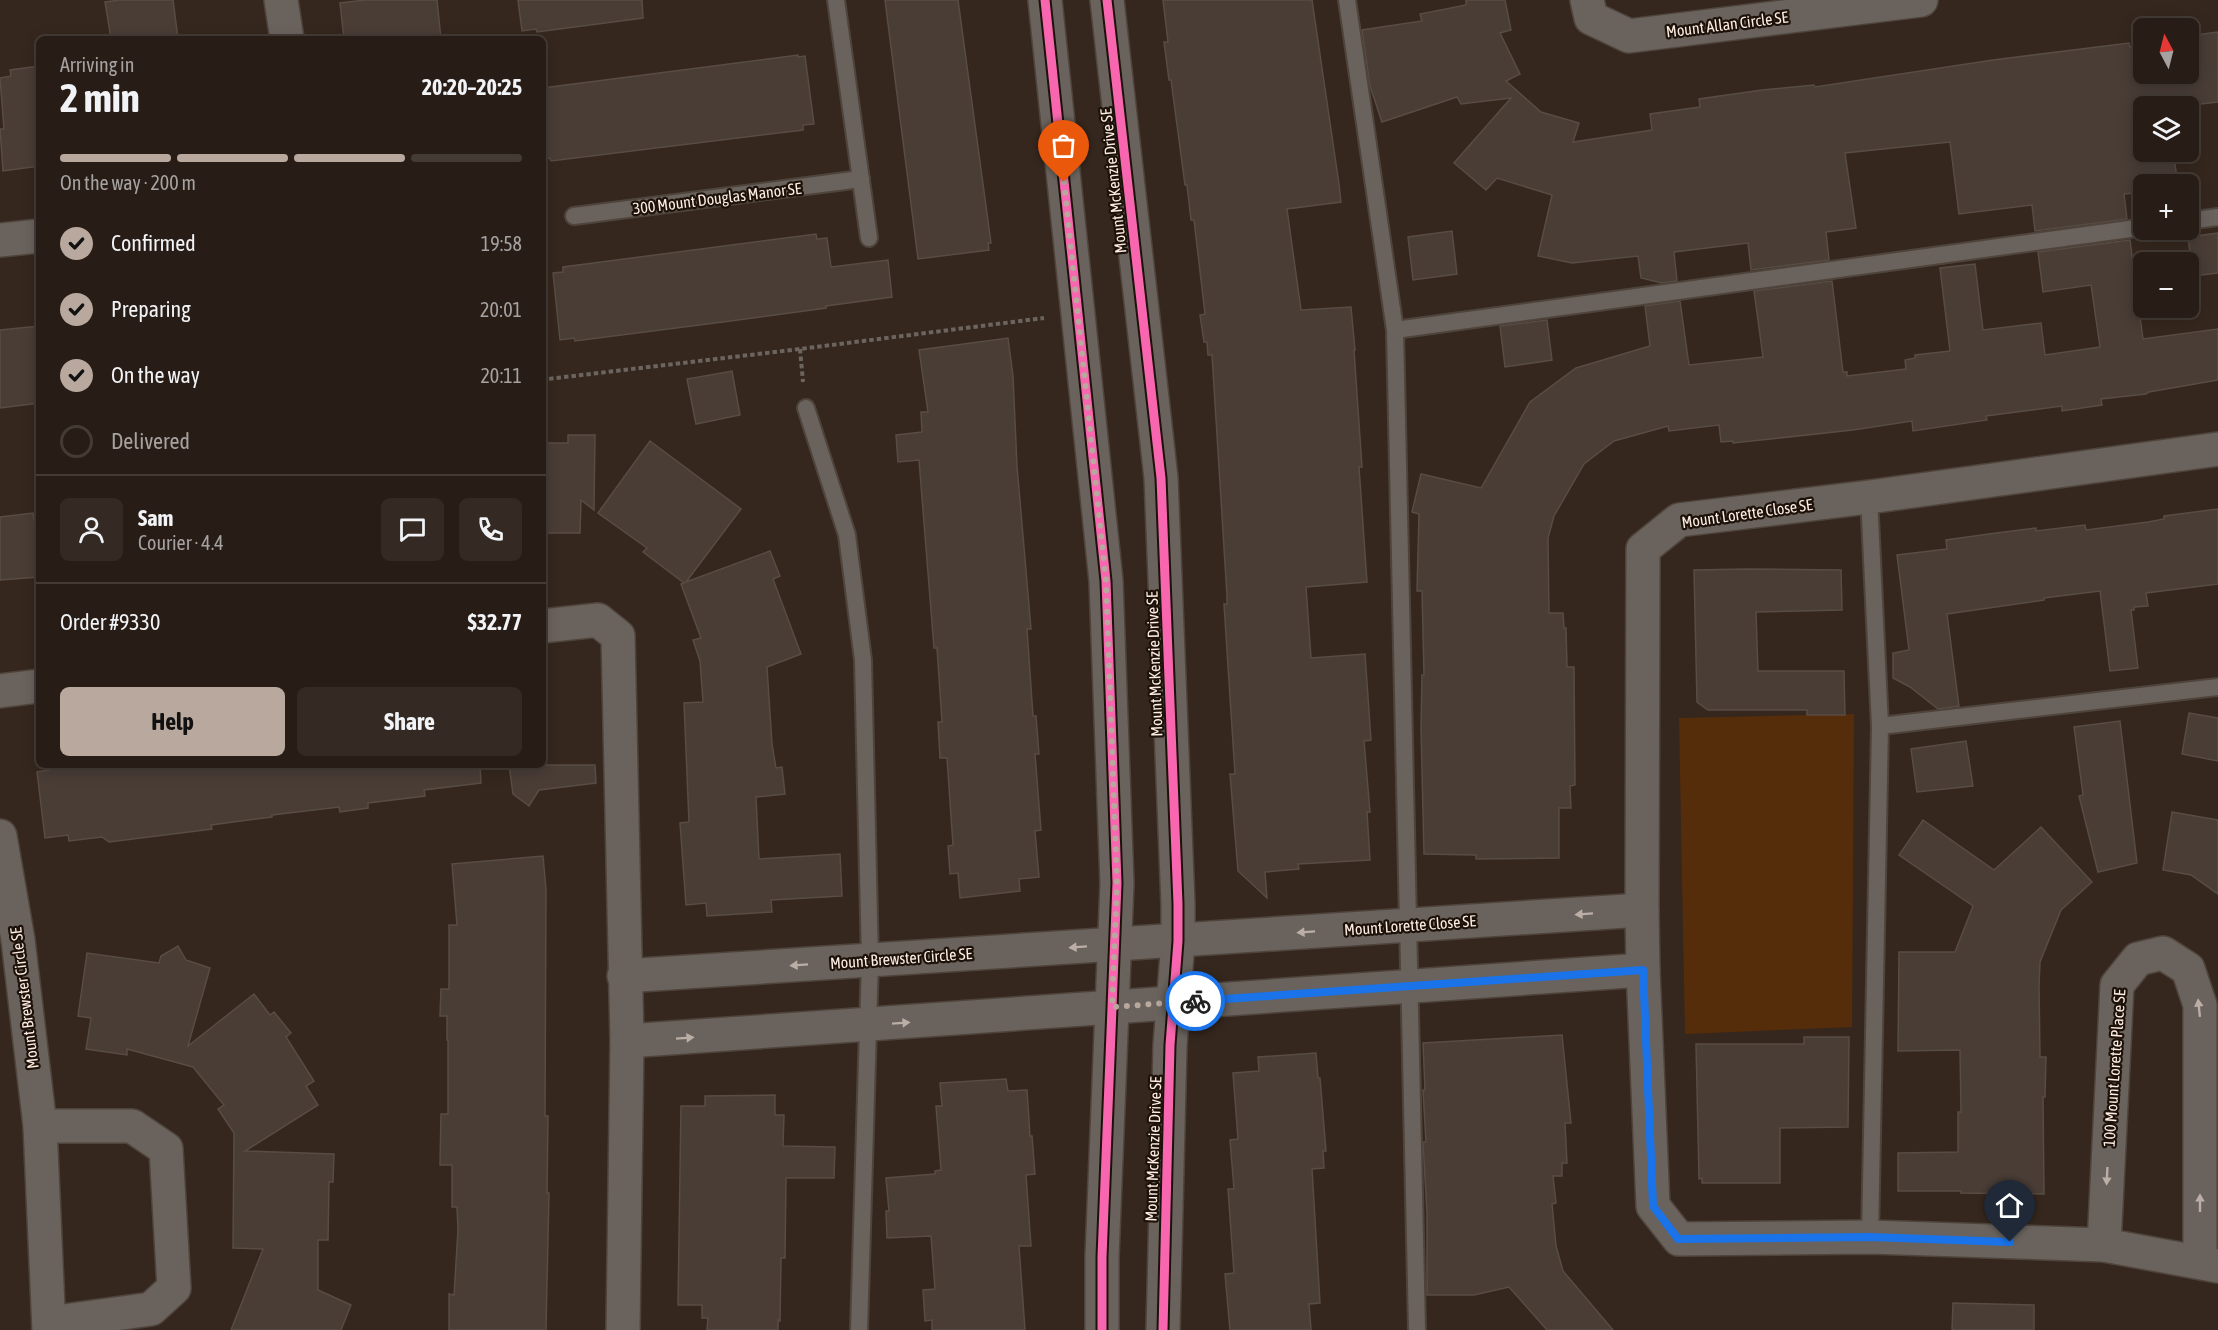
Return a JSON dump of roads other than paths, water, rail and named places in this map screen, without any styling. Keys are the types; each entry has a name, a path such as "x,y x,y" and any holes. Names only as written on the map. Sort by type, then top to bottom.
{"street":[{"path":"281,0 287,36"},
{"path":"1045,0 1106,581 1117,883 1102,1257 1102,1330"},
{"name":"Mount McKenzie Drive SE","path":"1107,0 1161,478 1178,904 1178,941 1170,1046 1163,1330"},
{"name":"Mount Allan Circle SE","path":"1587,0 1591,18 1629,36 1832,5 1921,0"},
{"path":"0,240 36,236"},
{"name":"Mount Lorette Close SE","path":"2209,1264 2104,1245 1870,1237 1678,1239 1653,1206 1642,910 1643,549 1679,520 1869,497 2218,449"},
{"path":"546,626 598,620 618,636 627,1041 623,1330"},
{"path":"0,691 36,686"},
{"name":"Mount Brewster Circle SE","path":"0,836 18,940 40,1126 49,1326 151,1309 174,1288 166,1149 132,1126 40,1126"},
{"name":"Mount Lorette Close SE","path":"1178,941 1642,910"},
{"name":"Mount Brewster Circle SE","path":"624,976 1178,941"},
{"name":"100 Mount Lorette Place SE","path":"2104,1245 2117,985 2138,958 2163,953 2188,969 2200,1005 2209,1264"},
{"path":"627,1041 1643,970"}],"lane":[{"path":"836,0 869,238"},
{"path":"1347,0 1395,330 1416,1330"},
{"name":"300 Mount Douglas Manor SE","path":"574,216 861,179"},
{"path":"2199,220 2218,217"},
{"path":"1395,330 2133,229"},
{"path":"806,408 847,535 863,660 870,960 859,1330"},
{"path":"1869,497 1880,726 1870,1237"},
{"path":"1880,726 2218,687"}]}
